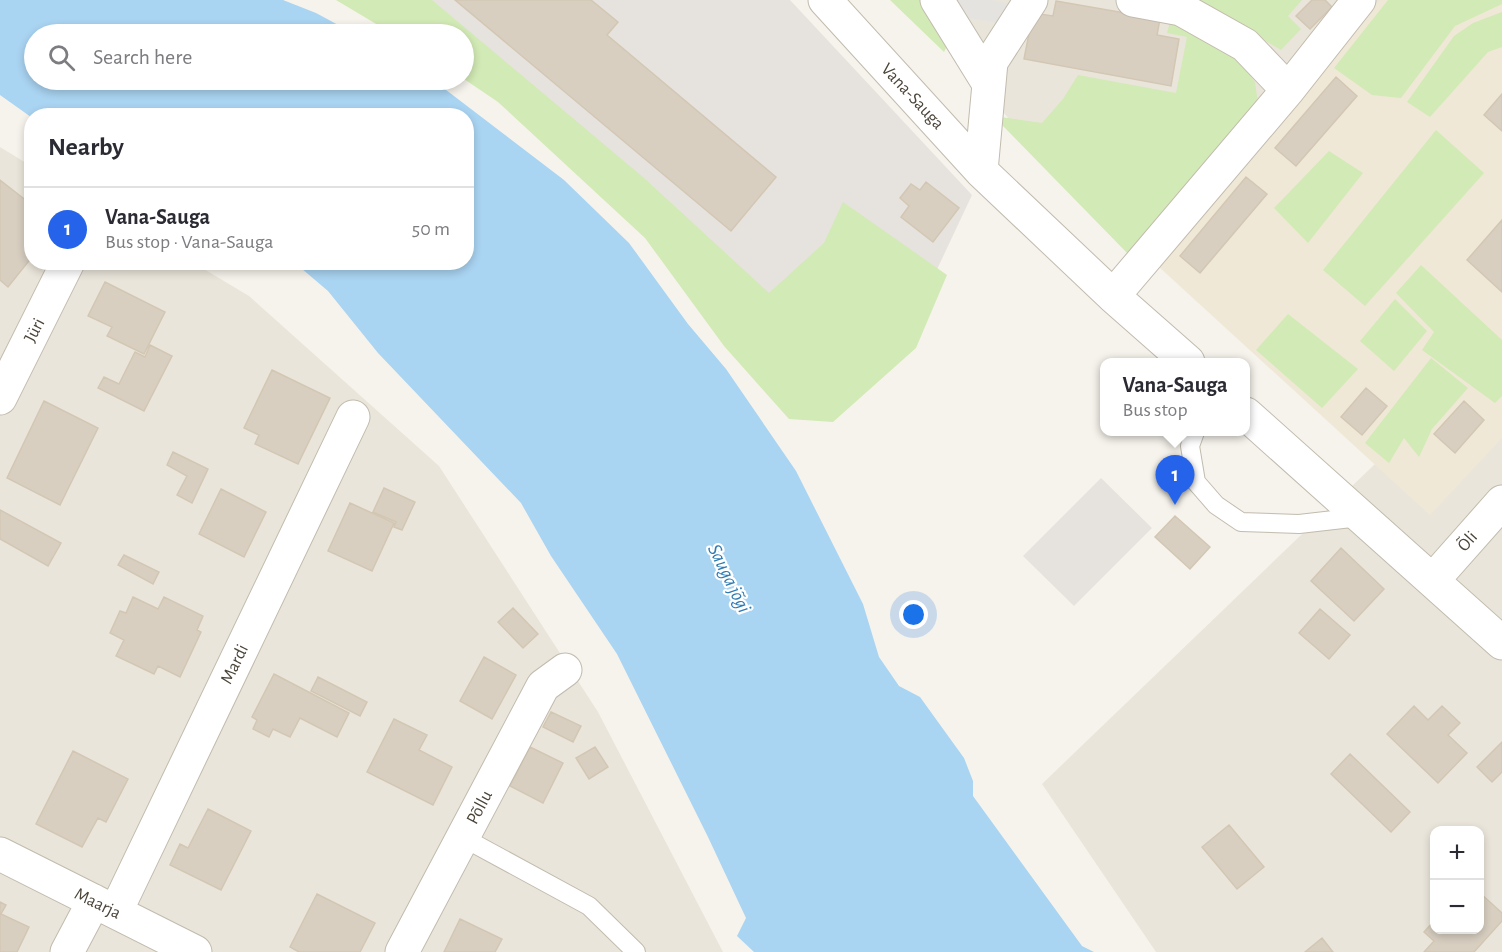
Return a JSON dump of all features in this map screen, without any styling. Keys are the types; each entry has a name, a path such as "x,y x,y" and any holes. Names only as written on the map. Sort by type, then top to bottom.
{"street":[{"name":"Vana-Sauga","path":"825,0 981,171 1182,358"},
{"path":"937,0 989,84"},
{"path":"981,171 991,62 1031,0"},
{"path":"1133,0 1181,9 1245,45 1288,90"},
{"path":"1113,296 1288,90 1359,0"},
{"name":"Jüri","path":"0,398 64,270"},
{"name":"Mardi","path":"67,952 105,906 353,417"},
{"path":"1250,418 1502,643"},
{"name":"Õli","path":"1433,580 1502,502"},
{"name":"Põllu","path":"402,952 543,686 565,670"},
{"name":"Maarja","path":"0,854 195,952"}],"lane":[{"path":"1194,436 1190,446 1196,482 1216,506 1240,522 1299,524 1360,517"},
{"path":"462,837 589,906 636,952"}],"shaded area":[{"path":"395,0 790,0 972,195 908,331 793,414 617,180 474,44 474,24 444,24"},
{"path":"903,0 1502,0 1502,952 1156,952 1042,784 1376,463 1042,156"},
{"path":"946,0 991,0 1012,4 1009,25 945,14"},
{"path":"1380,0 1502,0 1502,438 1430,515 1159,267"},
{"path":"0,147 24,162 24,270 206,270 249,296 439,466 598,712 723,952 0,952"},
{"path":"1101,478 1152,528 1074,606 1023,556"}],"green space":[{"path":"336,0 432,0 461,24 376,24"},
{"path":"890,0 927,0 949,42 944,52"},
{"path":"1195,0 1302,0 1288,16 1301,29 1281,50"},
{"path":"1388,0 1502,0 1502,4 1455,26 1401,98 1372,95 1334,68"},
{"path":"1502,12 1502,47 1488,52 1430,117 1407,102 1454,36 1473,23"},
{"path":"1170,22 1229,47 1255,82 1258,103 1131,257 1002,125 1001,117 1042,123 1063,99 1078,75 1176,93 1187,37 1167,33"},
{"path":"474,35 644,178 769,293 824,243 843,202 947,275 916,348 833,422 789,419 724,346 645,238 498,102 474,86"},
{"path":"1436,130 1484,173 1365,306 1323,270"},
{"path":"1329,151 1363,173 1308,243 1274,208"},
{"path":"1421,265 1502,340 1502,396 1495,403 1422,350 1434,332 1396,293"},
{"path":"1395,299 1427,331 1394,371 1360,341"},
{"path":"1288,314 1358,369 1322,408 1256,350"},
{"path":"1431,358 1468,388 1432,429 1419,457 1404,438 1389,463 1365,443"}],"water":[{"path":"0,0 283,0 336,24 24,24 24,90 446,90 470,108 24,108 24,112 0,95"},
{"name":"Sauga jõgi","path":"474,111 564,180 629,243 688,324 726,369 796,471 863,604 879,657 899,686 920,697 964,758 973,781 973,796 1082,946 1094,952 754,952 737,936 746,918 617,654 551,556 521,503 378,353 328,291 303,270 474,270"}],"building":[{"path":"455,0 591,0 618,22 607,35 776,177 731,231"},
{"path":"1312,0 1325,0 1332,7 1310,29 1296,16"},
{"path":"1056,1 1160,19 1157,35 1179,39 1171,86 1024,59 1033,13 1053,16"},
{"path":"1336,77 1357,96 1296,166 1275,148"},
{"path":"1502,94 1502,131 1484,115"},
{"path":"1246,177 1267,194 1200,273 1180,256"},
{"path":"0,180 24,199 24,267 8,287 0,280"},
{"path":"926,182 959,208 933,242 901,217 909,206 900,198 911,184 920,190"},
{"path":"1502,220 1502,292 1467,260"},
{"path":"105,282 165,312 144,354 107,336 112,327 88,316"},
{"path":"150,345 172,356 144,411 98,388 104,377 119,384 135,352 145,357"},
{"path":"272,370 330,398 298,464 255,444 259,435 244,428"},
{"path":"1366,388 1387,406 1362,435 1341,417"},
{"path":"44,401 98,428 60,505 7,478"},
{"path":"1464,401 1484,420 1455,453 1434,434"},
{"path":"173,452 208,469 192,503 177,495 187,476 167,465"},
{"path":"384,488 415,502 402,530 394,527 396,522 373,512"},
{"path":"221,489 266,512 244,557 199,534"},
{"path":"350,503 394,523 372,571 328,551"},
{"path":"0,510 61,543 48,566 0,539"},
{"path":"1175,516 1210,547 1190,569 1155,537"},
{"path":"1341,548 1384,589 1354,621 1311,581"},
{"path":"124,555 159,572 153,584 118,565"},
{"path":"133,597 158,609 164,597 203,616 197,630 201,632 180,677 158,666 154,674 116,656 124,640 110,633 120,611 126,613"},
{"path":"513,608 538,634 523,648 498,622"},
{"path":"1320,609 1350,635 1329,659 1299,633"},
{"path":"484,657 516,675 492,719 460,701"},
{"path":"274,674 349,713 337,737 300,718 290,737 273,729 269,737 253,729 257,720 252,717"},
{"path":"318,677 367,702 360,716 311,691"},
{"path":"1414,706 1428,720 1442,706 1460,723 1448,735 1467,753 1438,783 1387,734"},
{"path":"551,712 581,726 573,742 543,727"},
{"path":"394,719 427,735 419,750 452,767 433,805 367,772"},
{"path":"1502,742 1502,772 1492,782 1477,767"},
{"path":"530,747 563,763 543,803 510,786"},
{"path":"595,747 608,767 589,779 576,758"},
{"path":"73,751 128,779 106,822 98,818 82,847 36,824"},
{"path":"1350,754 1410,812 1391,832 1331,774"},
{"path":"208,809 251,831 221,890 170,865 180,844 188,848"},
{"path":"1229,825 1264,867 1237,889 1202,847"},
{"path":"317,894 375,923 360,952 299,952 290,947"},
{"path":"1484,897 1502,913 1502,921 1474,952 1424,952 1434,941 1424,932 1430,925 1430,934 1484,934"},
{"path":"0,902 6,905 1,914 29,927 17,952 0,952"},
{"path":"460,919 502,939 495,952 444,952"},
{"path":"1322,938 1333,952 1305,952"}],"place":[{"name":"Vana-Sauga","path":"1175,505"}]}
